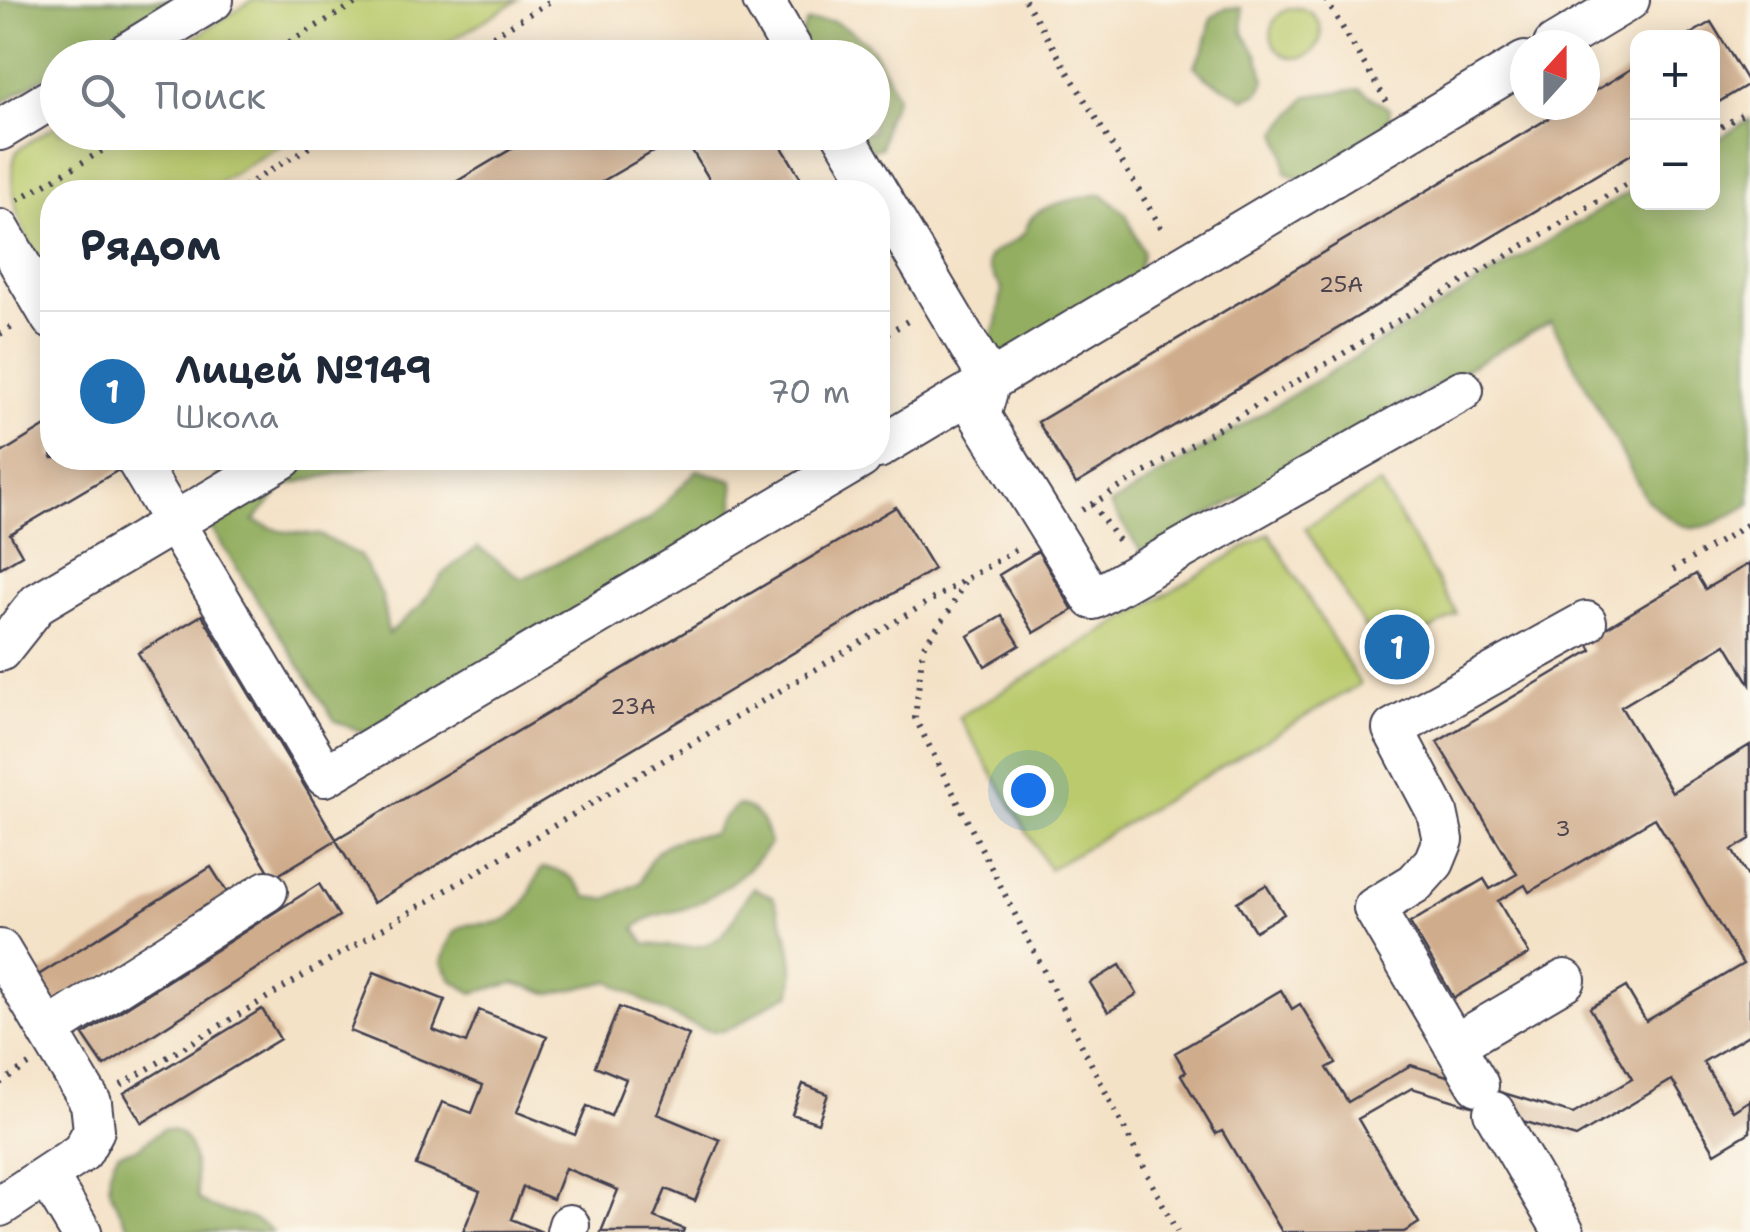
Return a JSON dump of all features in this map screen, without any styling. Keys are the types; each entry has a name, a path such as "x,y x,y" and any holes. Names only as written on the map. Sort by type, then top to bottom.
{"street":[{"path":"148,40 213,0"},
{"path":"762,0 786,40"},
{"path":"1579,30 1630,0"},
{"path":"890,441 1510,71"},
{"path":"0,130 40,106"},
{"path":"853,150 871,180"},
{"path":"890,212 990,380 980,416 1092,599 1464,390"},
{"path":"8,216 40,291"},
{"path":"143,470 325,776 841,470"},
{"path":"0,651 38,603 263,470"},
{"path":"1564,1232 1374,908 1415,883 1434,862 1443,840 1436,812 1393,729 1586,622"},
{"path":"48,1030 266,890"},
{"path":"0,950 91,1102 94,1130 82,1152 0,1206"},
{"path":"1454,1045 1565,980"},
{"path":"48,1177 81,1232"}],"path":[{"path":"293,40 361,0"},
{"path":"486,40 552,0"},
{"path":"1024,0 1183,265"},
{"path":"1326,0 1406,133"},
{"path":"1720,127 1750,110"},
{"path":"62,180 107,150"},
{"path":"254,180 304,150"},
{"path":"91,1102 1630,182"},
{"path":"8,216 40,195"},
{"path":"1092,504 1140,571"},
{"path":"1672,570 1750,523"},
{"path":"964,580 950,610 924,647 915,718 1177,1232"}],"green space":[{"path":"0,0 170,0 104,40 40,40 40,79 0,104"},
{"path":"253,0 518,0 452,40 190,40"},
{"path":"1227,8 1242,8 1243,33 1257,54 1265,80 1259,93 1245,99 1194,66 1204,49 1212,17"},
{"path":"1296,8 1314,15 1321,33 1314,51 1296,58 1278,51 1271,33 1278,15"},
{"path":"833,21 863,40 798,40 807,22"},
{"path":"890,83 896,97 890,111"},
{"path":"1360,89 1389,109 1392,133 1307,183 1286,173 1277,132 1308,96"},
{"path":"1750,119 1750,504 1719,521 1695,527 1684,526 1660,511 1645,497 1551,321 1142,553 1110,505 1630,191 1630,210 1720,210 1720,138"},
{"path":"40,135 40,150 273,150 223,180 40,180 40,264 19,220 12,184 17,151"},
{"path":"1102,194 1126,214 1143,252 1135,287 994,366 987,345 997,323 1002,288 989,267 991,255 1022,235 1039,211"},
{"path":"218,470 355,470 285,485 254,521 280,531 320,535 360,556 382,596 388,634 420,606 445,572 478,547 522,579 649,520 697,470 733,481 735,517 371,735 335,721 211,528"},
{"path":"1380,484 1457,614 1383,658 1305,528"},
{"path":"1269,533 1360,684 1049,869 959,717"},
{"path":"738,805 756,814 763,824 770,844 763,853 736,879 705,900 657,915 635,928 645,944 707,944 723,934 754,888 773,897 792,956 791,994 736,1025 720,1031 696,1026 610,981 552,994 514,983 472,993 452,980 442,963 454,933 462,927 501,921 513,915 527,899 542,868 569,876 587,897 606,899 641,882 652,858 667,844 713,834"},
{"path":"163,1129 183,1136 188,1144 198,1199 256,1220 273,1232 132,1232 109,1184 112,1164 118,1153 138,1148"}],"building":[{"path":"1711,22 1716,30 1698,30"},
{"path":"1720,37 1749,84 1720,101"},
{"path":"1630,70 1630,155 1076,484 1038,422 1546,120 1600,120 1600,88"},
{"path":"510,150 656,150 605,180 459,180"},
{"path":"692,150 784,150 802,180 710,180"},
{"path":"40,429 40,470 119,470 10,534 22,555 0,568 0,454"},
{"path":"896,507 934,569 373,903 336,840 273,878 138,653 202,615 336,839"},
{"path":"1038,551 1073,610 1034,633 999,575"},
{"path":"1750,563 1750,684 1726,644 1621,707 1672,792 1750,745 1750,839 1732,850 1750,880 1750,1034 1703,1062 1733,1111 1750,1100 1750,1132 1715,1153 1672,1080 1576,1137 1412,1088 1358,1119 1419,1223 1404,1232 1282,1232 1222,1131 1216,1134 1181,1075 1186,1072 1175,1053 1281,990 1292,1009 1300,1004 1336,1063 1327,1068 1348,1102 1411,1065 1573,1114 1632,1079 1590,1008 1626,987 1646,1021 1743,964 1655,818 1529,892 1525,885 1498,901 1529,954 1454,998 1410,923 1484,879 1490,889 1517,874 1437,742 1592,650 1586,640 1696,574 1705,589"},
{"path":"1002,616 1020,645 985,666 968,636"},
{"path":"211,867 230,897 56,1006 37,976"},
{"path":"319,884 339,916 104,1066 83,1035"},
{"path":"1266,885 1284,914 1255,931 1237,902"},
{"path":"1120,965 1137,994 1108,1012 1090,983"},
{"path":"374,972 445,1000 433,1030 466,1043 479,1010 547,1037 517,1112 575,1135 587,1106 611,1116 626,1079 595,1066 619,1007 689,1035 657,1114 720,1140 695,1201 666,1189 654,1217 684,1229 683,1232 601,1232 618,1190 565,1168 553,1199 523,1187 511,1219 542,1232 463,1232 480,1191 416,1165 442,1102 472,1113 483,1085 350,1031"},
{"path":"262,1009 280,1039 142,1123 124,1093"},
{"path":"803,1084 828,1094 818,1123 792,1114"}],"place":[{"name":"Лицей №149","path":"1397,647"}]}
